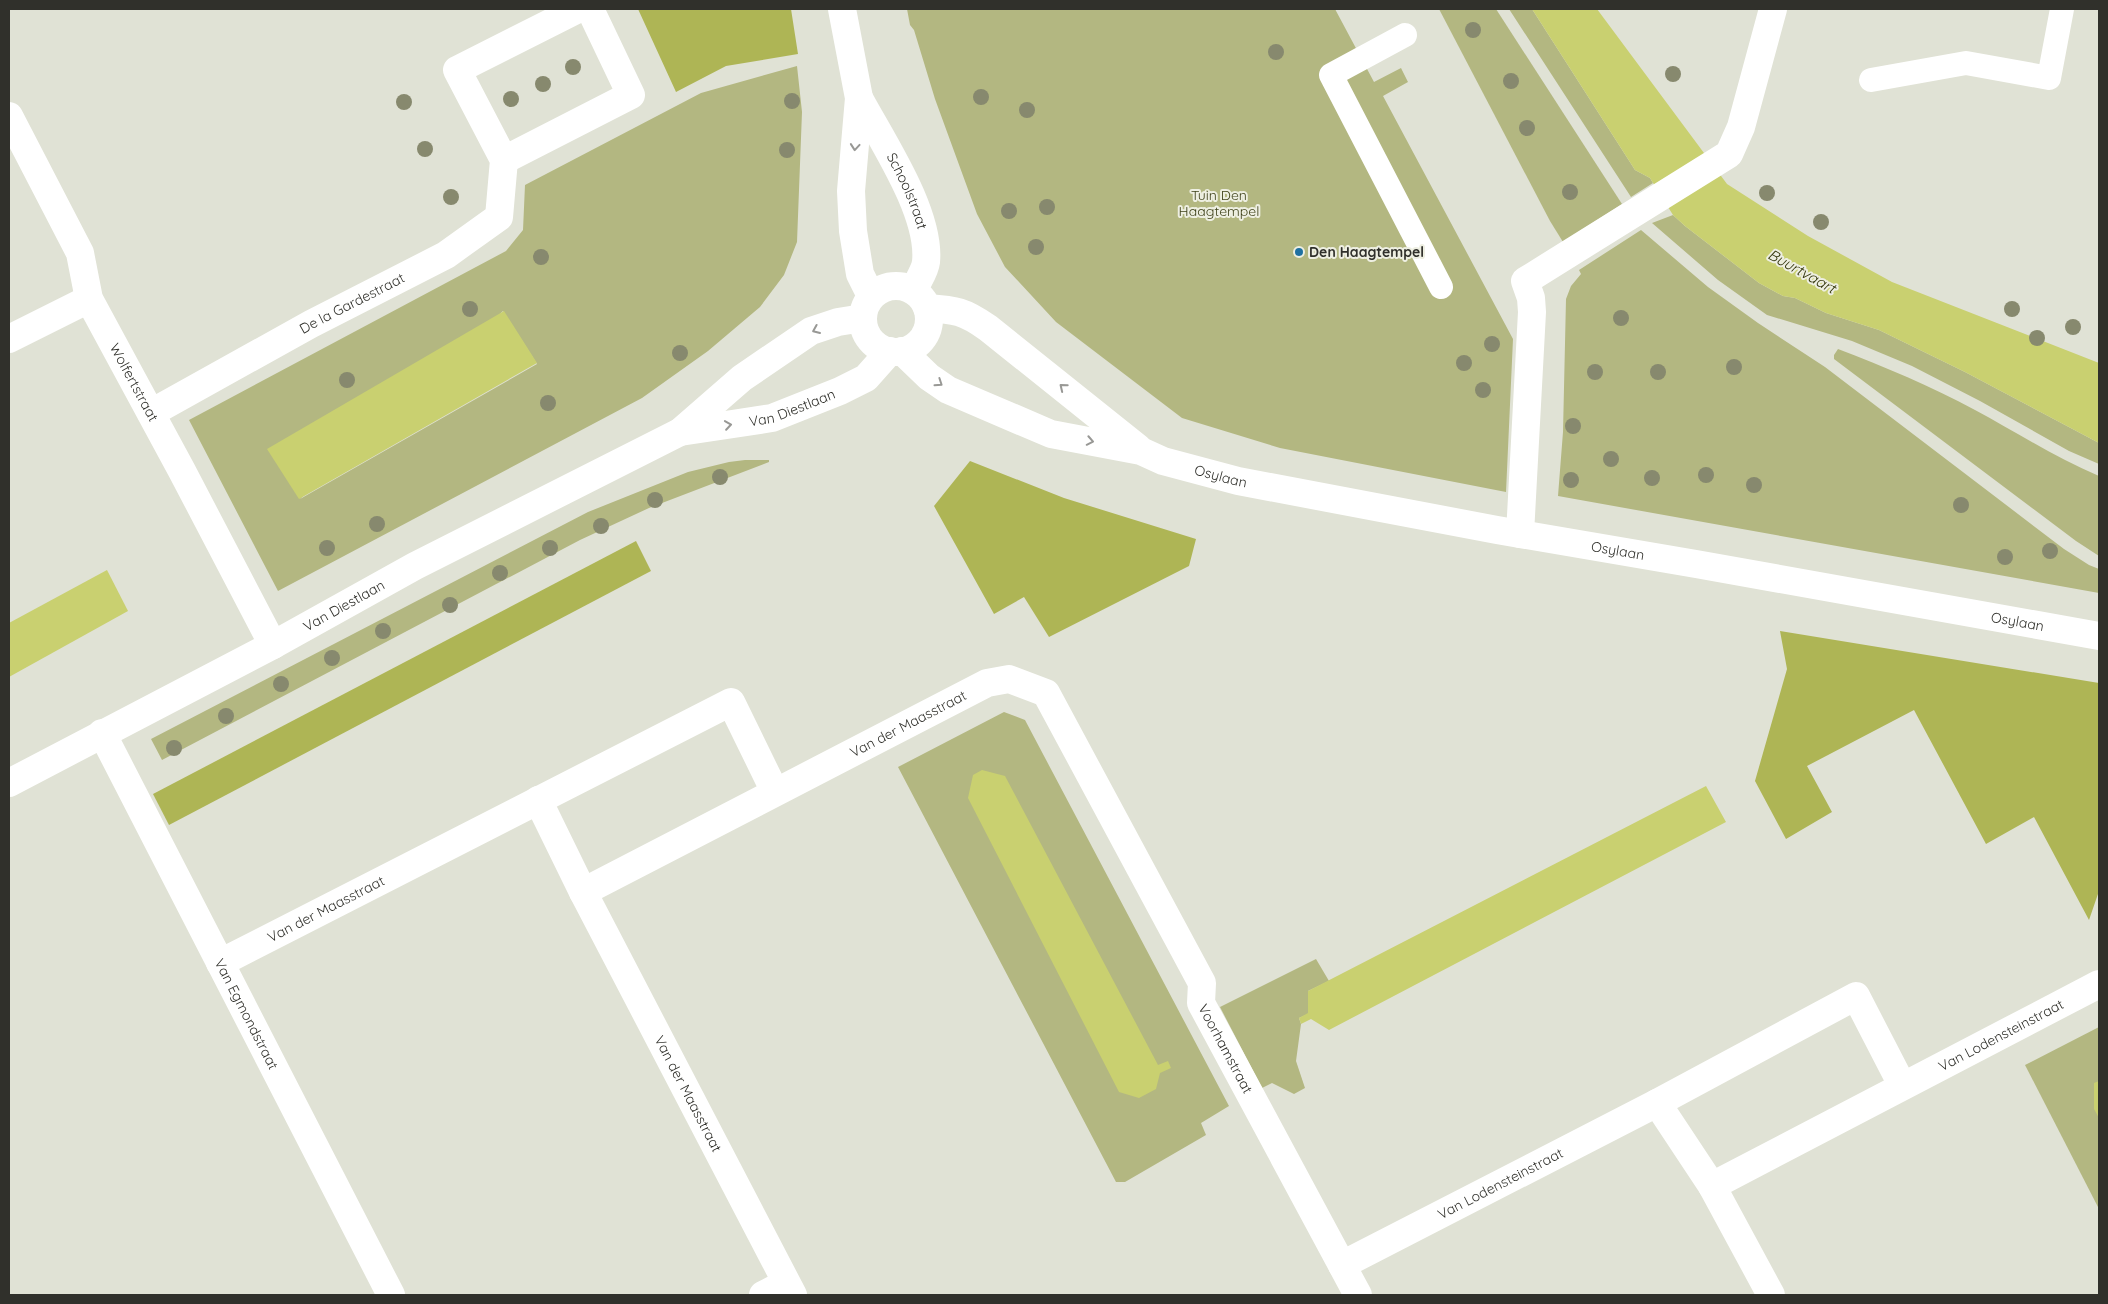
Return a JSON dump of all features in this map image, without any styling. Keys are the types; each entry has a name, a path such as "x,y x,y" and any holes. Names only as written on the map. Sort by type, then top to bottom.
{"street":[{"path":"578,9 457,70 504,160 631,95 590,9"},
{"name":"Schoolstraat","path":"842,9 859,98 851,191 853,231 867,307"},
{"path":"1520,534 1532,312 1531,298 1524,281 1729,154 1740,127 1773,9"},
{"name":"Schoolstraat","path":"859,98 902,176 920,219 926,264 920,299"},
{"name":"Wolfertstraat","path":"9,116 80,253 88,299 151,413 273,645"},
{"name":"De la Gardestraat","path":"151,413 311,324 446,255 499,217 504,160"},
{"path":"891,286 903,286 920,299 930,319 922,340 913,347 896,351 879,347 870,340 864,329 867,307 880,290 891,286"},
{"path":"9,339 88,299"},
{"name":"Osylaan","path":"920,299 968,314 1141,451"},
{"name":"Van Diestlaan","path":"9,783 273,645 415,566 680,432 742,378 811,331 838,322 867,307"},
{"name":"Osylaan","path":"896,351 929,377 966,399 1051,434 1141,451 1163,461 1238,481 1520,534 2099,636"},
{"name":"Van Diestlaan","path":"680,432 772,418 821,399 866,378 896,351"},
{"name":"Van der Maasstraat","path":"583,892 987,683 1009,679 1046,693"},
{"name":"Voorhamstraat","path":"1046,693 1202,983 1201,1003 1358,1295"},
{"name":"Van der Maasstraat","path":"220,963 731,702 775,792"},
{"name":"Van Egmondstraat","path":"102,733 391,1295"},
{"name":"Van der Maasstraat","path":"538,800 583,892 790,1289"},
{"name":"Van Lodensteinstraat","path":"1712,1186 1902,1085 2099,984"},
{"name":"Van Lodensteinstraat","path":"1342,1265 1657,1103 1856,996 1902,1085"},
{"path":"1657,1103 1712,1186 1770,1295"},
{"path":"763,1295 790,1289"}],"lane":[{"path":"1871,80 1966,63 2049,78 2062,9"},
{"path":"1405,35 1330,75 1441,287"}],"green space":[{"name":"Tuin Den Haagtempel","path":"907,9 1335,9 1374,82 1401,68 1408,82 1383,96 1513,339 1506,492 1280,448 1182,418 1056,322 1005,267 977,214 935,99 914,30 910,25"},
{"path":"1439,9 1496,9 1622,204 1563,242 1550,221"},
{"path":"1509,9 1532,9 1635,170 1650,178 1653,183 1631,197"},
{"path":"797,66 802,112 797,242 784,275 760,307 708,351 642,398 278,591 189,420 506,251 523,230 525,185 701,93","holes":["503,311 537,364 300,499"]},
{"path":"1673,215 1759,283 1783,296 1795,298 1826,313 1879,330 1965,372 2099,443 2099,464 2069,451 1980,401 1912,366 1852,341 1767,315 1718,280 1652,223"},
{"path":"1641,230 1708,287 1825,367 2064,549 2099,569 2099,593 1558,496 1563,432 1566,299 1571,286 1581,274 1579,270"},
{"path":"1838,349 1942,393 2052,453 2099,476 2099,556 2076,541 1834,359"},
{"path":"745,460 769,460 769,462 649,508 580,540 162,760 151,739 588,512 688,472"},
{"path":"1004,712 1025,720 1229,1106 1201,1123 1206,1135 1125,1182 1116,1182 898,767"},
{"path":"1316,959 1329,981 1308,991 1308,1014 1299,1018 1301,1024 1296,1061 1305,1088 1294,1094 1272,1083 1262,1088 1220,1007"},
{"path":"2099,1027 2099,1209 2025,1065"}],"shaded area":[{"path":"638,9 791,9 798,54 726,66 676,92"},
{"path":"970,461 1064,498 1196,539 1189,566 1049,637 1024,597 994,614 934,506"},
{"path":"636,541 651,571 169,825 153,794"},
{"path":"1780,631 2099,683 2099,891 2089,920 2034,817 1986,844 1914,710 1807,766 1832,812 1786,839 1755,781 1787,669"}],"water":[{"name":"Buurtvaart","path":"1532,9 1597,9 1727,184 1808,236 1892,282 2099,363 2099,443 1965,372 1879,330 1826,313 1795,298 1783,296 1759,283 1685,226 1673,215 1650,178 1635,170"},
{"path":"504,311 537,363 299,499 267,449"},
{"path":"107,570 128,611 9,677 9,623"},
{"path":"982,770 1005,776 1158,1065 1168,1061 1171,1068 1160,1073 1156,1089 1139,1098 1119,1092 968,798 973,775"},
{"path":"1706,786 1726,822 1329,1030 1311,1019 1301,1024 1299,1018 1308,1013 1308,991"},
{"path":"2099,1081 2099,1118 2094,1109 2094,1083"}],"place":[{"name":"Den Haagtempel","path":"1299,252"}]}
